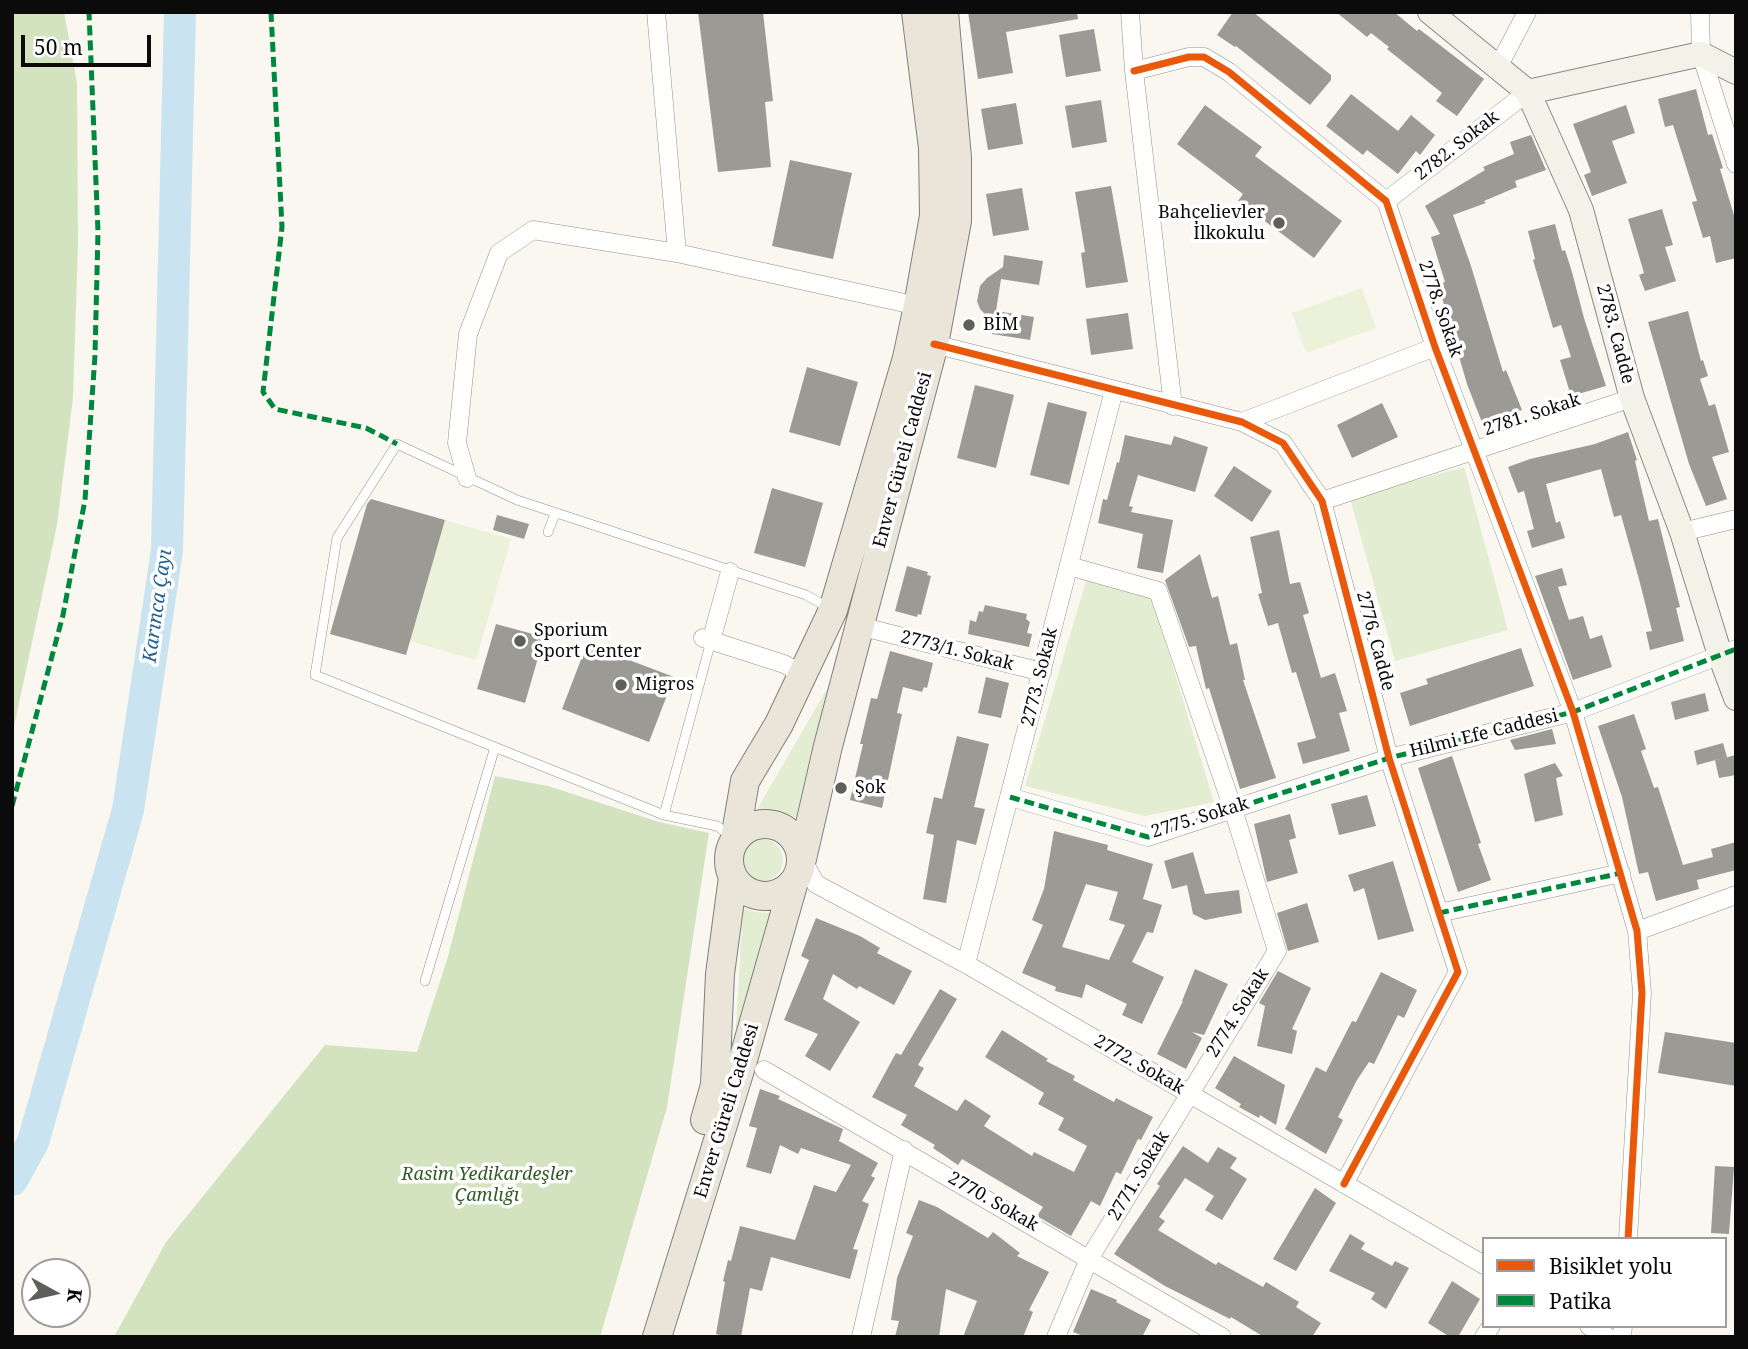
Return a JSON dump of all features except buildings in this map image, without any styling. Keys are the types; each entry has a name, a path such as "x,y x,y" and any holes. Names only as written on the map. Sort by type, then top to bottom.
{"main road":[{"name":"Enver Güreli Caddesi","path":"735,839 745,781 779,724 833,610 903,371 918,306 934,216 934,175 916,12"},
{"name":"Enver Güreli Caddesi","path":"657,1337 743,1060 804,876 828,746 934,344 957,221 957,158 944,12"},
{"name":"2783. Cadde","path":"1430,12 1528,92 1581,210 1632,398 1728,652 1736,698"},
{"path":"1528,92 1701,54 1736,72"},
{"path":"776,824 795,838 800,848 804,876 783,892 772,896 749,893 733,877 729,858 735,839 753,825 776,824"},
{"name":"Enver Güreli Caddesi","path":"640,1337 715,1085 720,974 733,877"}],"street":[{"path":"656,12 677,253"},
{"path":"1130,12 1134,71 1173,406"},
{"path":"1498,67 1527,12"},
{"path":"1700,12 1701,54 1736,164"},
{"path":"1134,71 1189,57 1204,57 1229,72 1386,201"},
{"name":"2782. Sokak","path":"1386,201 1528,92"},
{"name":"2778. Sokak","path":"1386,201 1435,347 1573,712 1637,931 1642,993 1628,1237"},
{"path":"467,478 457,443 468,334 499,253 533,230 677,253 918,306"},
{"name":"2776. Cadde","path":"934,344 1242,422 1283,443 1322,501 1390,758 1458,972 1344,1184"},
{"path":"1242,422 1435,347"},
{"name":"2773. Sokak","path":"966,964 1114,390"},
{"name":"2781. Sokak","path":"1322,501 1632,398"},
{"path":"1682,532 1736,520"},
{"name":"2774. Sokak","path":"1069,566 1158,591 1233,809 1277,950 1189,1094"},
{"path":"730,572 707,640 784,664 803,674"},
{"name":"2773/1. Sokak","path":"871,629 1042,672"},
{"name":"Hilmi Efe Caddesi","path":"1390,758 1573,712 1728,652"},
{"name":"2775. Sokak","path":"1010,797 1149,836 1390,758"},
{"path":"1439,913 1621,873"},
{"name":"2772. Sokak","path":"804,876 966,964 1482,1264"},
{"path":"1637,931 1736,895"},
{"name":"2770. Sokak","path":"764,1070 1222,1337"},
{"name":"2771. Sokak","path":"1056,1337 1089,1259 1189,1094"},
{"path":"861,1337 904,1150"}],"lane":[{"path":"735,839 717,826 664,815 315,675 337,538 397,444 467,478 555,514 806,595 833,610"},
{"path":"548,532 555,514"},
{"path":"664,815 707,640"},
{"path":"425,981 495,747"}],"green space":[{"path":"12,12 64,12 77,83 78,244 73,398 57,525 12,736"},
{"path":"1362,288 1376,328 1306,353 1292,313"},
{"path":"1464,467 1508,630 1395,661 1350,498"},
{"path":"445,520 511,539 476,660 410,641"},
{"path":"1087,578 1151,595 1214,802 1145,816 1025,786"},
{"path":"850,649 799,829 776,813 755,813"},
{"name":"Rasim Yedikardeşler Çamlığı","path":"495,776 548,786 659,822 709,833 667,1107 600,1337 114,1337 166,1242 325,1045 417,1052 447,960"},
{"path":"762,839 777,845 783,860 777,875 762,881 747,875 741,860 747,845"},
{"path":"743,908 780,914 733,1078"}],"waterway":[{"name":"Karınca Çayı","path":"12,1180 33,1142 128,810 167,550 180,12"}],"marked path":[{"path":"12,806 63,615 85,500 95,355 98,232 89,12"},
{"path":"271,12 282,227 263,392 275,409 366,428 397,444"},
{"path":"1010,797 1148,837 1389,758 1573,712 1736,649"},
{"path":"1439,913 1621,873"}],"cycle path":[{"path":"1134,71 1189,57 1204,57 1229,72 1386,201 1435,347 1573,712 1637,931 1642,993 1628,1237"},
{"path":"934,344 1242,422 1283,443 1322,501 1389,758 1458,972 1344,1184"}],"place":[{"name":"Bahçelievler İlkokulu","path":"1279,223"},
{"name":"BİM","path":"969,325"},
{"name":"Sporium Sport Center","path":"520,641"},
{"name":"Migros","path":"621,685"},
{"name":"Şok","path":"841,788"}]}
